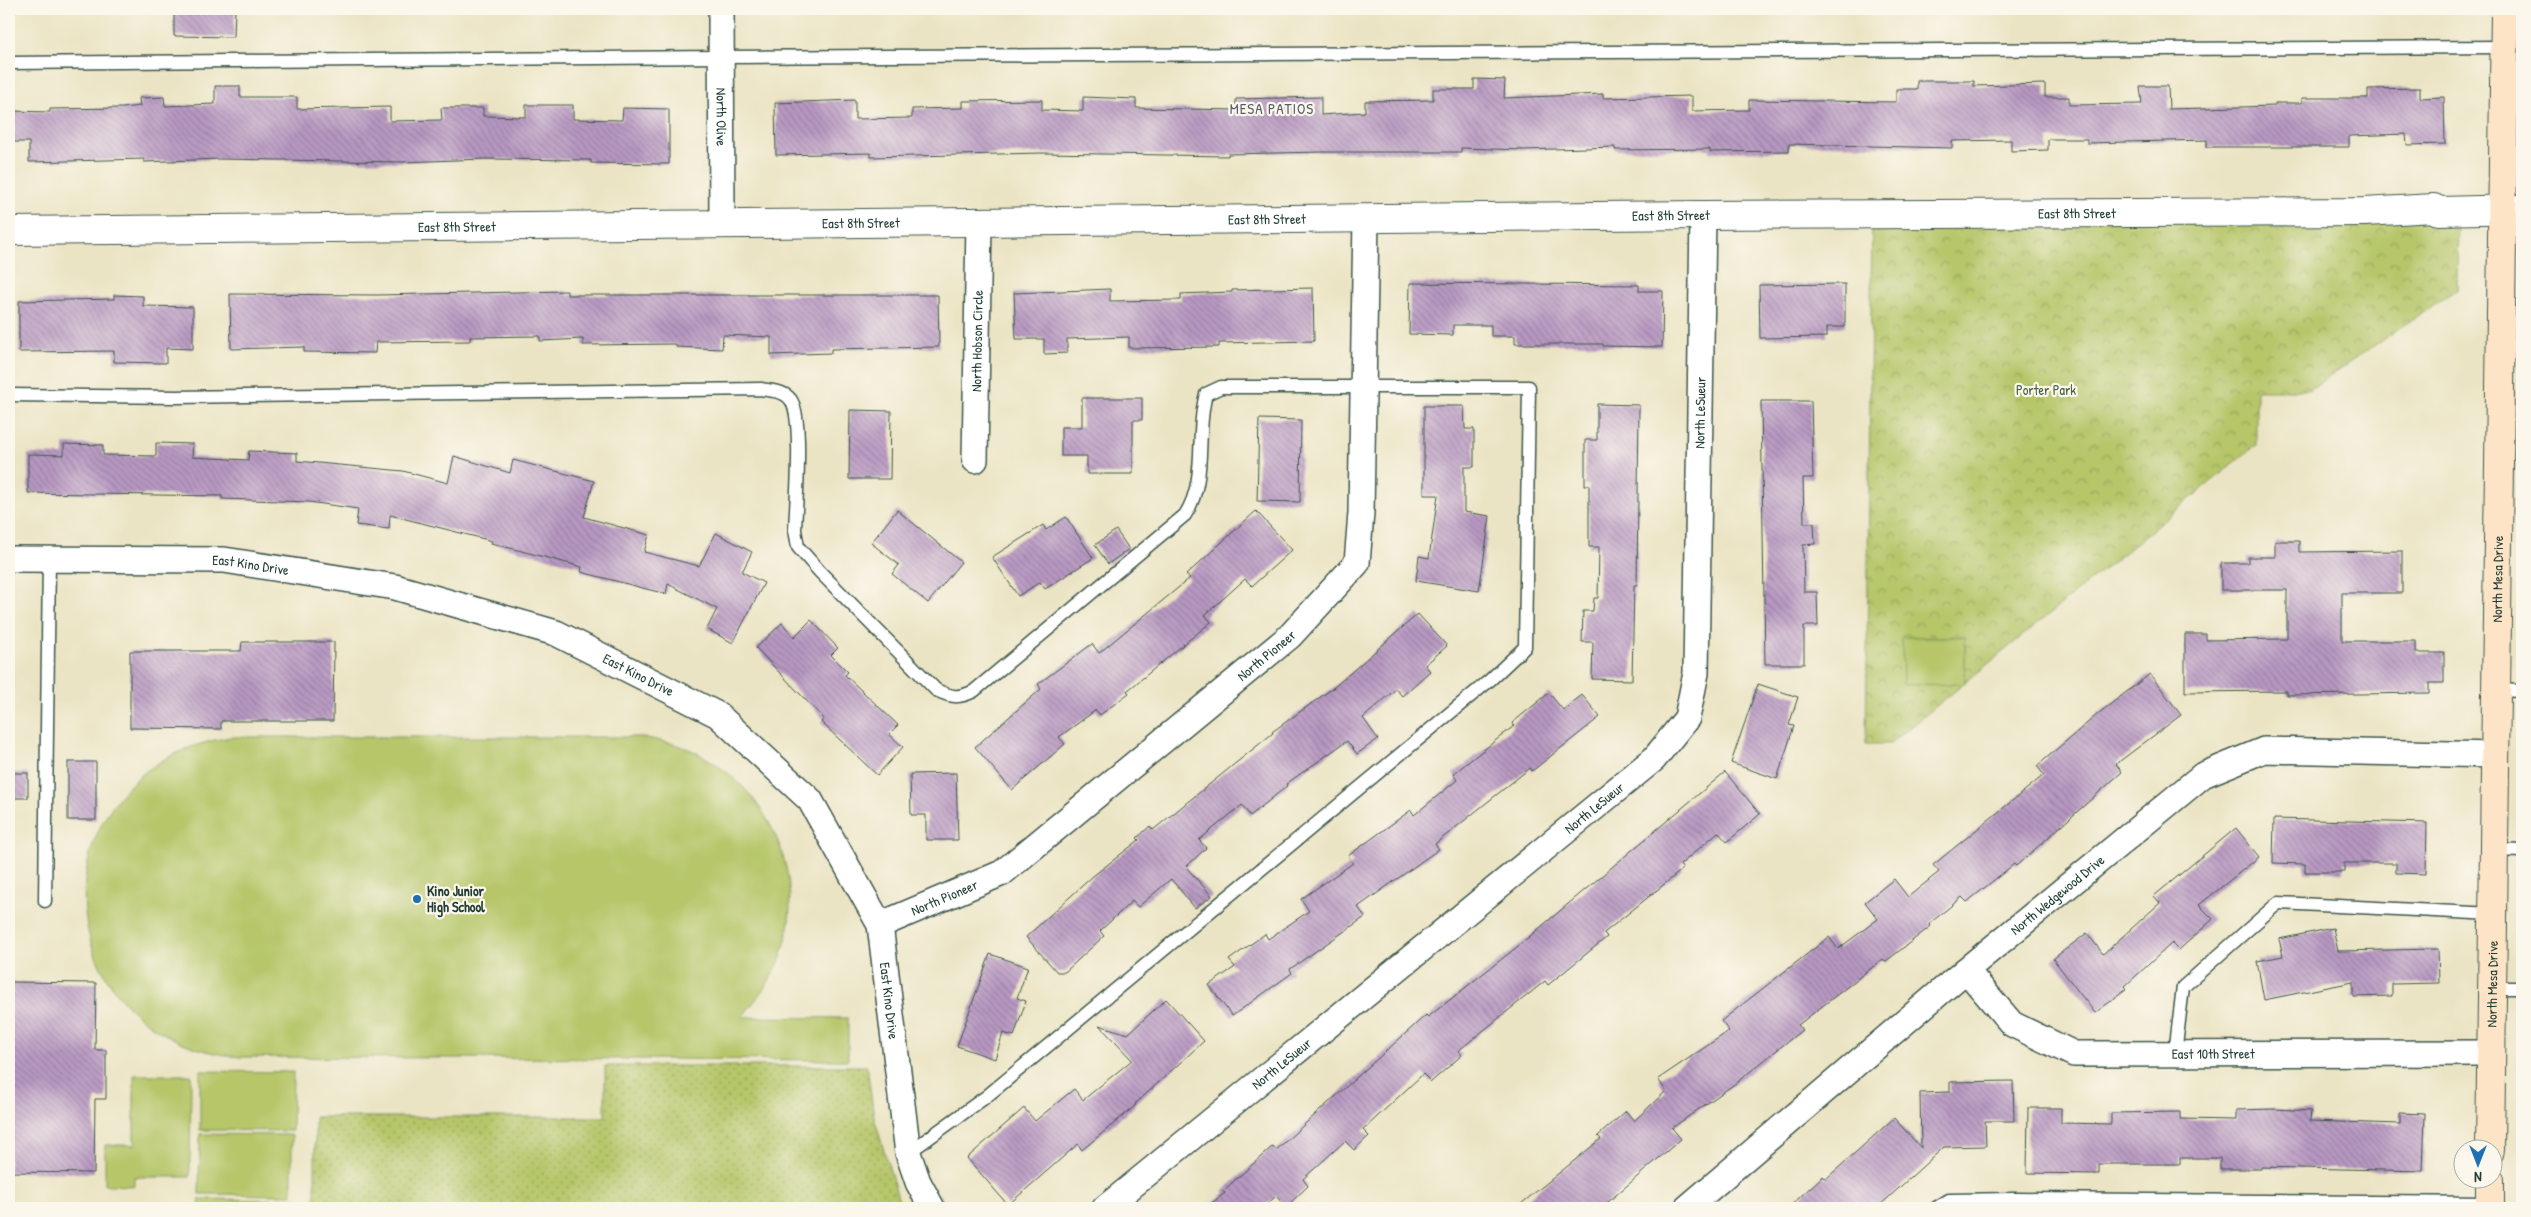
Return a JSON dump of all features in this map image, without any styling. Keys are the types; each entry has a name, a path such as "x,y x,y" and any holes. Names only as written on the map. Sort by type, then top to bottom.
{"main road":[{"name":"North Mesa Drive","path":"2490,1140 2496,754 2509,691 2513,210 2505,47 2505,9"}],"street":[{"name":"North Olive","path":"721,9 722,224"},
{"name":"East 8th Street","path":"9,231 1704,215 2364,212 2434,208 2438,211 2513,210"},
{"name":"North LeSueur","path":"1105,1208 1654,759 1687,718 1696,673 1704,215"},
{"name":"North Pioneer","path":"880,925 1002,873 1290,636 1357,563 1362,513 1366,218"},
{"name":"North Hobson Circle","path":"975,460 978,222"},
{"name":"East Kino Drive","path":"9,559 224,560 394,587 556,633 718,715 810,800 880,925 908,1154 918,1182 932,1208"},
{"name":"North Wedgewood Drive","path":"1687,1208 1966,970 2203,775 2264,750 2496,754"},
{"name":"East 10th Street","path":"1966,970 2012,1024 2074,1054 2491,1053"}],"lane":[{"path":"9,63 2505,47"},
{"path":"9,395 176,397 762,390 781,392 792,400 797,420 795,530 798,546 820,572 936,690 950,697 960,698 974,691 1185,515 1192,504 1197,490 1202,409 1206,394 1220,387 1530,387 1525,647 1490,680 988,1096 908,1154"},
{"path":"45,901 49,559"},
{"path":"2494,850 2522,851"},
{"path":"2175,1054 2183,987 2278,903 2493,914"},
{"path":"2492,988 2522,988"},
{"path":"1936,1208 1949,1200 2490,1197"}],"green space":[{"name":"Porter Park","path":"2458,211 2457,289 2309,390 2256,390 2256,445 1890,744 1866,744 1872,213"},
{"path":"1902,637 1965,637 1965,684 1903,685"},
{"path":"231,737 640,737 691,750 718,766 742,786 761,810 776,836 785,865 790,895 788,926 781,957 769,981 742,1017 848,1018 848,1060 240,1057 173,1039 125,1003 95,955 84,901 92,847 119,797 165,759"},
{"path":"605,1066 867,1066 874,1117 901,1208 315,1208 315,1117 605,1117"},
{"path":"200,1071 293,1072 292,1131 200,1130"},
{"path":"134,1075 191,1075 190,1177 134,1177 134,1186 105,1185 105,1145 134,1145"},
{"path":"200,1134 292,1135 292,1195 199,1194"},
{"path":"200,1199 292,1200 292,1208 199,1208"}],"building":[{"path":"174,9 235,9 234,37 174,36"},
{"path":"1474,79 1505,80 1504,98 1603,94 1603,98 1692,96 1692,111 1749,110 1749,100 1896,102 1896,89 1917,89 1917,81 1974,81 1974,86 2045,84 2045,97 2069,97 2069,105 2142,104 2140,86 2168,86 2169,109 2275,106 2275,103 2302,103 2302,98 2368,98 2368,89 2420,88 2420,98 2444,97 2445,144 2407,145 2406,134 2349,136 2349,147 2207,147 2207,140 2087,143 2087,139 2048,139 2048,150 2011,151 2011,140 1952,141 1952,148 1789,144 1789,151 1710,152 1710,149 1615,150 1615,147 1524,150 1461,148 1461,152 1322,152 1228,154 1228,156 1043,153 871,157 871,153 776,155 775,103 855,100 855,119 912,118 912,109 963,108 963,101 1042,100 1042,110 1083,111 1083,97 1136,99 1136,108 1236,110 1236,99 1321,97 1321,115 1365,112 1365,101 1433,100 1433,89 1474,89"},
{"path":"215,86 240,86 240,97 297,97 297,109 390,107 390,121 442,120 441,108 483,108 483,116 526,117 526,105 573,105 573,119 622,120 623,108 669,109 669,164 591,163 591,160 484,159 402,162 219,159 144,162 144,159 29,162 29,142 9,142 9,111 50,112 50,109 123,108 140,106 139,98 164,97 165,106 215,104"},
{"path":"1410,283 1639,285 1639,291 1663,291 1662,347 1603,346 1603,344 1515,344 1515,336 1491,336 1491,325 1453,325 1453,335 1409,334"},
{"path":"1845,284 1845,327 1827,327 1827,337 1760,338 1759,285"},
{"path":"1313,288 1314,341 1219,343 1219,347 1129,348 1129,337 1067,339 1067,353 1044,354 1044,339 1016,339 1014,293 1110,289 1110,301 1181,300 1181,294 1232,292 1232,290"},
{"path":"567,291 567,295 938,295 939,347 831,349 831,353 771,355 771,337 723,335 722,349 676,347 676,344 583,345 583,339 540,341 540,336 470,337 470,341 376,342 375,353 304,352 304,347 231,349 230,294 377,295"},
{"path":"114,295 143,296 143,306 193,307 193,349 166,348 166,363 114,362 114,351 19,352 19,301 114,299"},
{"path":"1082,398 1142,398 1142,420 1133,420 1133,474 1087,474 1087,456 1061,456 1061,427 1082,427"},
{"path":"1761,401 1811,401 1813,478 1803,478 1804,523 1814,523 1815,544 1803,545 1804,592 1817,592 1818,626 1804,626 1804,664 1765,664"},
{"path":"1597,404 1639,405 1637,585 1634,585 1632,680 1592,679 1593,642 1582,642 1583,611 1593,611 1594,598 1598,598 1599,547 1589,547 1589,485 1585,485 1585,440 1597,440"},
{"path":"1424,406 1464,406 1465,429 1474,429 1474,467 1464,467 1464,512 1490,516 1479,591 1416,581 1419,556 1429,558 1438,495 1424,495"},
{"path":"850,410 891,411 890,479 849,479"},
{"path":"1259,419 1301,420 1300,502 1257,501"},
{"path":"156,443 193,444 192,457 248,460 249,451 297,453 297,461 403,471 448,483 454,456 510,473 513,460 594,481 584,517 649,535 644,552 699,566 716,533 752,552 742,572 764,583 733,643 707,629 717,609 668,584 666,594 581,572 582,567 491,543 492,541 390,515 389,529 356,525 358,509 309,502 222,499 222,496 28,493 28,454 64,455 64,444 103,445 103,455 156,456"},
{"path":"897,510 961,562 928,603 892,574 899,565 871,543"},
{"path":"1256,511 1292,550 1252,586 1245,579 1205,615 1211,622 1127,691 1129,693 1100,715 1096,710 1059,737 1065,744 1012,790 975,747 1041,689 1038,684 1092,644 1099,653 1190,578 1186,575"},
{"path":"1066,517 1093,558 1045,589 1040,582 1018,596 992,557 1043,525 1046,530"},
{"path":"1116,530 1129,549 1108,564 1095,545"},
{"path":"2275,541 2299,541 2299,552 2402,551 2402,593 2342,593 2342,641 2416,641 2416,653 2444,653 2444,683 2429,683 2429,693 2287,695 2287,691 2185,692 2185,634 2206,634 2206,640 2287,639 2287,590 2221,590 2221,563 2248,563 2248,557 2275,557"},
{"path":"1418,614 1447,646 1425,665 1430,671 1402,696 1396,689 1363,718 1378,739 1357,754 1347,741 1286,784 1287,786 1250,816 1242,805 1199,840 1206,848 1186,867 1212,896 1195,908 1171,879 1138,907 1132,901 1100,931 1104,936 1065,972 1057,972 1026,937 1093,876 1139,840 1137,838 1150,826 1153,830 1272,732 1333,688"},
{"path":"811,620 838,648 831,655 848,672 845,675 898,725 889,734 903,747 877,775 821,722 824,719 756,648 782,623 794,637"},
{"path":"242,642 334,642 333,721 221,721 221,729 130,728 130,651 241,651"},
{"path":"2150,674 2181,715 2116,764 2122,772 2016,866 2014,864 1967,902 1962,897 1929,924 1931,926 1885,962 1883,959 1798,1025 1802,1030 1736,1083 1672,1128 1681,1139 1601,1208 1516,1208 1601,1139 1598,1136 1626,1111 1634,1121 1666,1091 1658,1079 1729,1031 1721,1021 1829,937 1838,949 1878,919 1865,902 1894,879 1908,897 1939,872 1933,865 2044,775 2037,766 2099,713"},
{"path":"1758,684 1798,697 1789,725 1794,726 1777,779 1731,763"},
{"path":"1549,693 1563,710 1582,695 1600,717 1532,771 1530,768 1435,844 1439,849 1358,907 1365,917 1290,969 1292,973 1232,1016 1209,985 1235,967 1229,960 1265,934 1268,939 1309,911 1301,899 1353,863 1348,856 1411,810 1414,815 1457,780 1453,774 1514,726 1512,723"},
{"path":"68,762 96,762 96,820 68,820"},
{"path":"1725,772 1760,814 1727,842 1718,832 1680,865 1683,869 1604,933 1607,937 1548,985 1545,981 1458,1051 1462,1055 1431,1082 1423,1074 1363,1130 1369,1136 1354,1150 1345,1141 1303,1179 1308,1186 1286,1207 1276,1196 1263,1208 1205,1208 1225,1193 1223,1191 1273,1146 1276,1150 1426,1015 1428,1017 1517,947"},
{"path":"9,773 28,773 28,798 9,798"},
{"path":"956,773 958,840 926,840 926,815 911,815 910,774"},
{"path":"2274,819 2427,823 2426,874 2396,873 2396,863 2344,863 2344,872 2305,872 2305,864 2273,863"},
{"path":"2236,828 2259,857 2199,905 2213,919 2179,950 2172,943 2125,986 2127,989 2095,1013 2053,959 2087,933 2103,954 2160,903 2154,896"},
{"path":"2333,928 2338,951 2438,949 2439,983 2392,984 2392,996 2353,997 2353,982 2264,1000 2257,961 2283,956 2279,939"},
{"path":"990,954 1028,967 1017,998 1026,1001 1014,1036 1003,1033 995,1059 957,1046"},
{"path":"9,982 96,983 95,1050 106,1050 106,1099 95,1099 94,1173 9,1172"},
{"path":"1166,999 1204,1041 1136,1105 1082,1150 1078,1144 1008,1205 967,1158 1024,1108 1035,1121 1074,1089 1083,1100 1132,1060 1099,1025 1128,1034"},
{"path":"2013,1081 2014,1121 1985,1121 1986,1146 1944,1147 1877,1208 1788,1208 1823,1176 1826,1179 1894,1118 1921,1148 1920,1093 1950,1092 1950,1082"},
{"path":"2028,1108 2061,1108 2061,1123 2111,1124 2111,1113 2180,1112 2180,1119 2236,1120 2236,1110 2275,1109 2311,1111 2310,1121 2400,1124 2400,1113 2425,1114 2423,1171 2261,1167 2261,1169 2220,1169 2220,1158 2180,1158 2180,1164 2099,1164 2099,1174 2027,1173"}],"place":[{"name":"Kino Junior High School","path":"417,899"}],"district":[{"name":"MESA PATIOS","path":"1272,109"}]}
